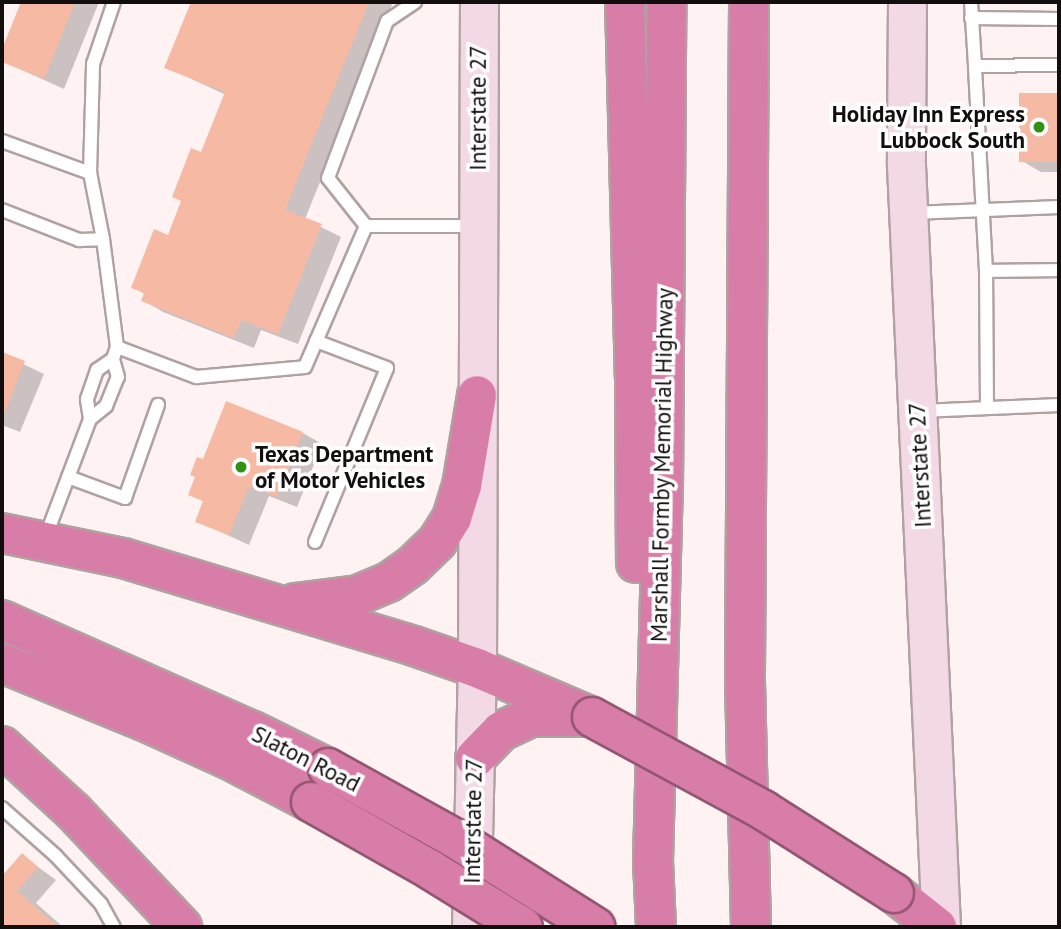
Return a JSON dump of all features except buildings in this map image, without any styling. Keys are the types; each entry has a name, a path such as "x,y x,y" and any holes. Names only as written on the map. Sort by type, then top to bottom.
{"highway":[{"path":"625,2 635,377 636,560 653,862"},
{"name":"Marshall Formby Memorial Highway","path":"656,927 653,862 663,489 666,2"},
{"path":"749,2 746,682 751,927"},
{"path":"282,605 358,595 389,582 414,565 437,542 452,518 462,486 477,395"},
{"path":"2,533 123,558 282,605 477,668 592,717 763,810 894,893 939,927"},
{"name":"Slaton Road","path":"2,620 215,713 328,768 456,839 595,927"},
{"name":"Slaton Road","path":"2,663 144,721 228,759 431,870 523,927"},
{"path":"475,758 501,731 531,718 592,717"},
{"path":"2,746 74,811 182,927"}],"main road":[{"name":"Interstate 27","path":"471,927 477,668 479,2"},
{"name":"Interstate 27","path":"907,2 908,213 939,927"}],"lane":[{"path":"90,419 106,406 118,377 103,239 90,173 93,64 114,2"},
{"path":"366,226 328,178 387,21 415,2"},
{"path":"971,2 983,209 987,407"},
{"path":"971,18 1059,19"},
{"path":"975,66 1059,65"},
{"path":"2,141 90,173"},
{"path":"908,213 1059,207"},
{"path":"2,210 79,240 103,239"},
{"path":"366,226 477,226"},
{"path":"115,353 196,377 305,367 366,226"},
{"path":"985,271 1059,270"},
{"path":"315,542 387,368 316,341"},
{"path":"47,533 90,419 87,399 97,370 115,353"},
{"path":"68,477 125,498 158,405"},
{"path":"918,411 1059,405"},
{"path":"2,808 56,856 101,904 114,927"}],"place":[{"name":"Holiday Inn Express Lubbock South","path":"1039,127"},
{"name":"Texas Department of Motor Vehicles","path":"241,467"}]}
